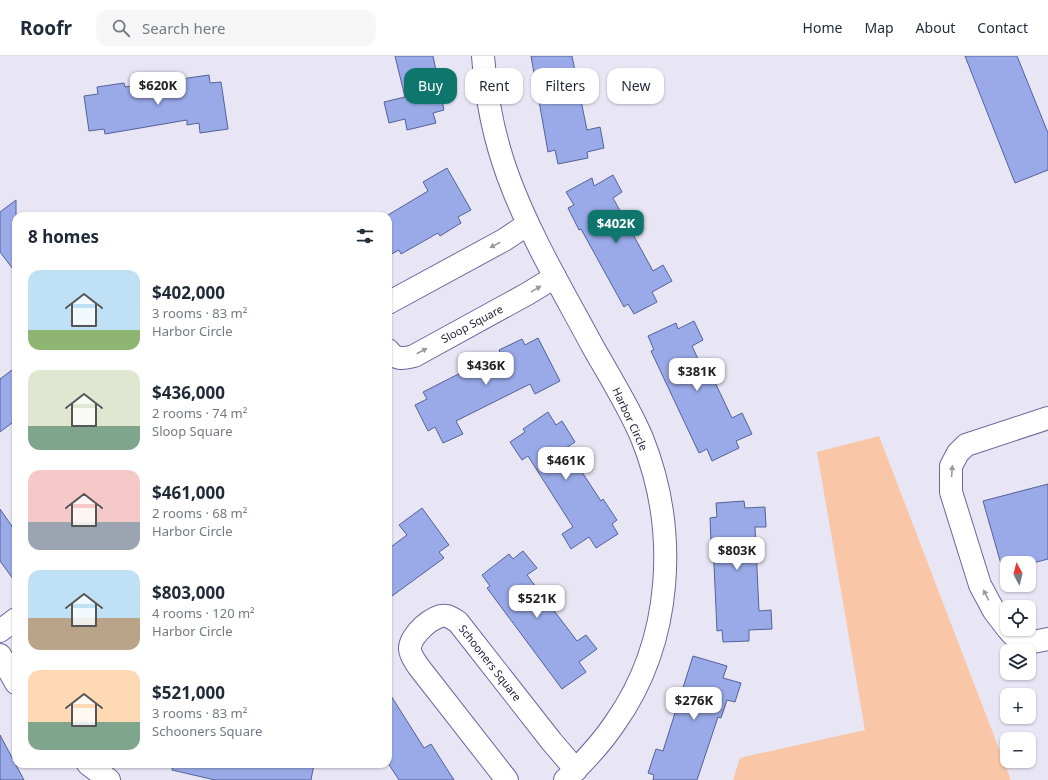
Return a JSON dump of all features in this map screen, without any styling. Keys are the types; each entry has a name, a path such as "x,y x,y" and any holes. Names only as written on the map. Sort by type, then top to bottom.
{"street":[{"name":"Harbor Circle","path":"483,56 492,123 507,175 528,224 555,277 642,438 657,486 662,513 665,542 665,575 662,605 655,638 633,694 616,722 595,750 571,775"},
{"path":"392,301 504,240 528,224"},
{"name":"Sloop Square","path":"392,355 402,359 414,356 555,277"},
{"path":"1000,618 994,611 980,586 951,492 952,466 958,453 966,445 1048,418"},
{"name":"Schooners Square","path":"507,780 412,656 410,649 411,640 421,628 439,617 447,616 458,622 552,742 571,775"},
{"path":"0,631 12,622"},
{"path":"1016,636 1033,642 1048,638"},
{"path":"0,655 12,677"},
{"path":"0,693 12,686"},
{"path":"93,768 109,780"}],"shaded area":[{"path":"879,436 1000,751 1000,768 1006,768 1011,780 733,780 740,758 865,730 817,452"}],"building":[{"path":"395,56 433,56 435,68 404,68 404,93"},
{"path":"531,56 572,56 574,68 533,68"},
{"path":"965,56 1017,56 1048,133 1048,170 1015,183"},
{"path":"209,75 210,83 221,82 228,129 200,133 199,123 187,125 187,120 105,134 104,129 89,131 84,96 98,94 97,87 124,83 125,87"},
{"path":"404,97 404,104 443,104 444,110 433,113 436,123 407,130 405,119 389,123 384,102"},
{"path":"540,104 582,104 587,130 600,127 604,148 587,152 588,158 558,164 555,150 548,152"},
{"path":"447,168 471,210 458,217 461,223 440,236 438,233 401,254 399,250 392,254 392,213 428,191 423,182"},
{"path":"613,175 622,192 613,198 653,271 663,265 672,281 652,292 657,302 634,314 628,304 624,307 581,229 579,230 568,208 574,205 566,192 592,178 594,186"},
{"path":"16,200 16,212 12,212 12,268 0,252 0,212"},
{"path":"694,321 703,340 692,346 705,374 710,372 732,418 742,413 752,434 736,441 739,448 712,461 707,449 699,453 651,351 654,350 648,336 676,323 678,329"},
{"path":"538,338 560,381 535,394 530,384 456,421 463,434 443,443 435,427 428,431 415,405 427,399 423,392 500,353 499,350 522,339 525,345"},
{"path":"12,370 12,423 0,432 0,379"},
{"path":"548,412 556,425 562,421 575,442 566,448 601,501 603,499 617,520 612,524 618,534 596,548 589,537 571,549 562,534 573,527 528,456 522,460 510,442 525,432 523,429"},
{"path":"1048,484 1048,559 1036,562 1036,556 1000,556 1000,560 983,501"},
{"path":"744,501 745,508 765,507 766,527 755,527 759,611 771,610 772,629 749,630 749,641 723,642 722,630 717,631 713,542 711,542 710,518 717,517 716,503"},
{"path":"422,508 449,545 439,552 444,558 392,596 392,546 407,535 399,525"},
{"path":"0,509 12,526 12,578 0,561"},
{"path":"523,551 537,568 527,575 577,641 586,635 597,649 579,662 586,672 562,689 487,588 490,586 482,575 509,554 513,559"},
{"path":"693,656 727,666 723,678 741,683 735,702 727,700 721,718 718,717 697,780 653,780 654,775 648,773 656,749 663,751"},
{"path":"392,697 424,748 431,744 454,780 399,780 391,768"},
{"path":"0,735 12,758 12,768 18,768 24,780 0,780"},
{"path":"172,768 313,768 311,780 215,780 172,770"}]}
